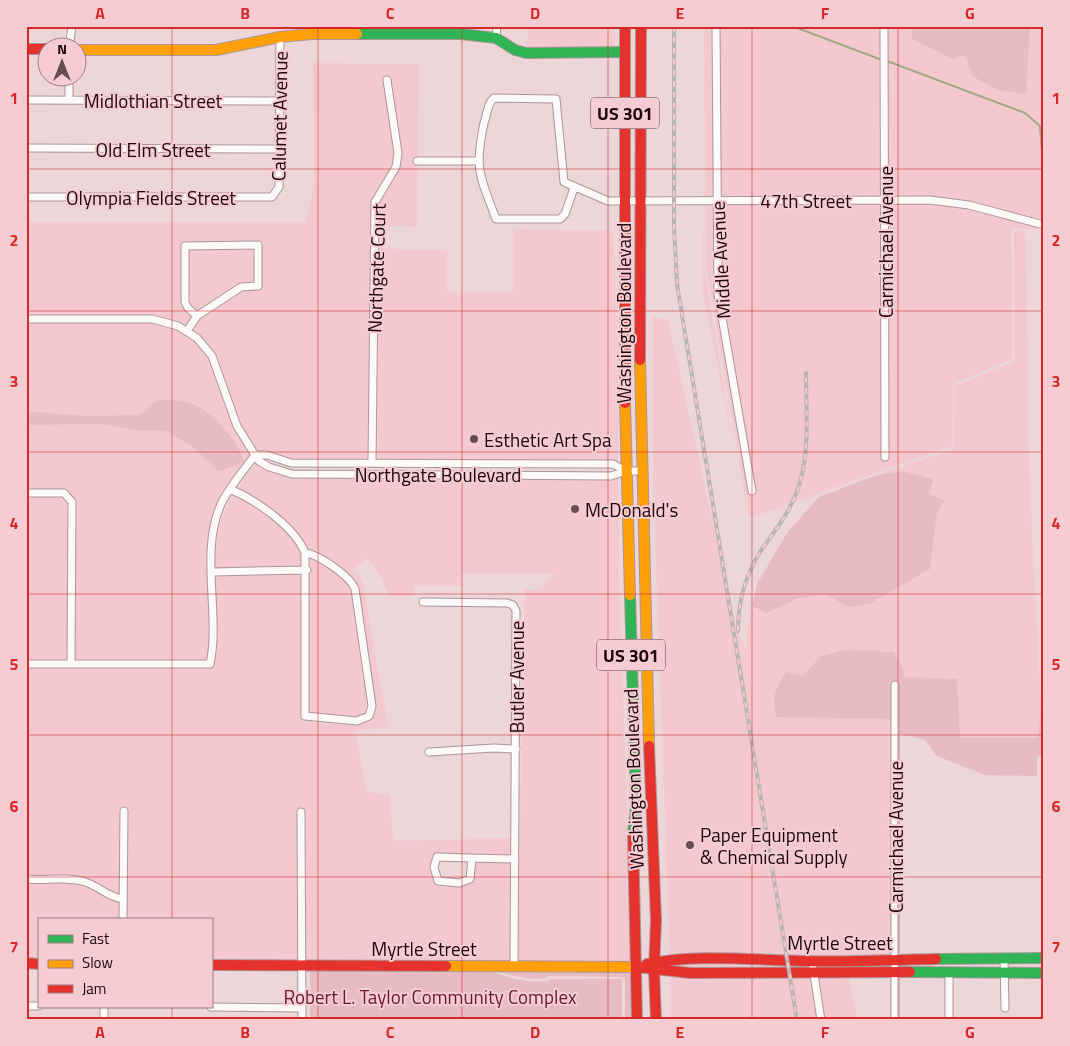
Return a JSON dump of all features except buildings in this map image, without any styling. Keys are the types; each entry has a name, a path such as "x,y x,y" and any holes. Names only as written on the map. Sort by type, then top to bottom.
{"main road":[{"name":"Washington Boulevard","path":"625,26 626,471 636,806 633,838 637,1020"},
{"name":"Washington Boulevard","path":"641,26 640,361 647,682 656,920 654,966 656,1020"},
{"path":"88,50 216,50 280,37 312,34 461,34 496,38 515,50 526,53 625,52 638,68 638,133 640,141"},
{"name":"Myrtle Street","path":"212,965 654,966 690,973 895,960 1044,958"},
{"name":"Myrtle Street","path":"813,966 895,972 1044,973"}],"street":[{"path":"496,26 496,38"},
{"name":"Middle Avenue","path":"716,26 718,294 752,491"},
{"name":"Carmichael Avenue","path":"884,26 885,458"},
{"name":"Calumet Avenue","path":"275,195 279,188 280,37"},
{"name":"Northgate Court","path":"372,463 374,202 396,167 398,153 386,80"},
{"path":"68,100 69,88"},
{"path":"554,97 556,99 563,154 562,179 566,184 574,188 565,214 560,219 499,220 496,218 482,186 478,160 488,106 494,98 554,97"},
{"name":"Midlothian Street","path":"26,100 279,101"},
{"name":"Old Elm Street","path":"26,148 279,149"},
{"path":"417,161 478,160"},
{"name":"47th Street","path":"574,188 608,200 919,199 956,202 1044,225"},
{"name":"Olympia Fields Street","path":"26,197 268,198 275,195"},
{"path":"187,331 197,316 241,287 258,286 258,245 185,246 186,304 197,316"},
{"name":"Northgate Boulevard","path":"26,319 152,319 172,323 187,331 200,340 212,356 237,426 254,455 259,461 269,467 292,474 611,476 626,471 643,471"},
{"path":"26,664 210,664 215,526 222,501 254,455"},
{"name":"Northgate Boulevard","path":"254,455 266,455 291,463 613,464 626,471"},
{"path":"230,489 247,496 295,535 305,553 307,570 305,716 360,721 369,716 372,706 355,588 350,581 316,555 305,553"},
{"path":"26,493 64,494 72,502 71,664"},
{"path":"212,572 307,570"},
{"name":"Butler Avenue","path":"424,602 507,603 515,608 514,966"},
{"name":"Carmichael Avenue","path":"895,685 895,1020"},
{"name":"Butler Avenue","path":"430,752 494,748 516,749"},
{"path":"123,918 124,811"},
{"path":"301,812 302,1020"},
{"path":"472,858 468,881 447,883 436,879 434,867 437,858 472,858 515,859"},
{"path":"26,879 80,881 92,885 109,896 123,899"},
{"path":"1004,959 1005,1008"},
{"path":"813,966 821,1020"},
{"path":"949,972 949,1020"},
{"path":"212,1007 302,1008"}],"shaded area":[{"path":"528,26 615,26 615,49 527,49"},
{"path":"704,26 1044,26 1044,229 1011,228 1012,359 953,384 952,446 749,518 706,267"},
{"path":"313,63 419,64 418,158 414,158 414,165 418,165 417,227 376,226 378,203 399,169 401,153 389,76 383,78 395,153 393,166 371,202 371,467 297,466 260,452 240,425 215,354 202,338 191,330 198,319 242,291 261,286 261,245 258,241 185,242 182,246 182,305 192,316 186,327 172,320 152,316 26,315 26,222 306,223 314,184"},
{"path":"703,203 704,268 735,454 702,287"},
{"path":"513,229 613,231 618,341 618,468 378,467 377,248 447,251 447,293 513,292"},
{"path":"1014,231 1026,231 1029,472 1041,705 1038,738 959,738 957,679 904,677 893,652 821,656 815,665 772,706 776,717 892,719 892,957 670,957 653,476 653,317 668,320 737,631 747,650 747,632 752,606 767,613 797,599 825,594 848,607 892,591 904,582 930,569 937,513 929,494 933,479 902,471 877,475 954,449 955,386 1015,361"},
{"path":"255,248 255,282 240,284 197,311 190,306 188,249"},
{"path":"26,322 161,324 177,329 196,341 209,358 235,428 254,455 220,504 209,568 208,661 74,661 75,502 72,496 65,490 26,489 26,425 100,424 136,430 167,431 195,449 218,471 154,402 139,415 85,416 26,411"},
{"path":"259,459 285,471 618,475 619,585 633,964 517,963 525,589 541,590 554,573 461,573 463,586 414,585 414,596 390,596 378,572 368,558 352,571 362,579 388,726 355,731 367,792 389,794 394,841 513,838 512,855 437,854 433,857 431,867 433,880 437,885 459,887 472,882 475,861 512,862 511,963 305,962 303,808 297,809 298,962 212,961 212,918 126,918 128,808 122,807 119,918 38,918 38,960 26,960 26,668 211,668 215,658 215,575 303,573 303,719 307,722 356,725 371,719 374,713 375,702 356,583 318,552 307,550 297,532 238,487"},
{"path":"234,493 246,499 293,538 302,554 303,566 215,568 218,527"},
{"path":"26,496 63,497 68,503 68,661 26,661"},
{"path":"309,557 315,558 348,584 352,590 369,706 367,713 356,718 308,715"},
{"path":"671,964 810,965 810,968 691,969 671,967"},
{"path":"671,974 810,975 817,1020 671,1020"},
{"path":"817,974 848,975 858,1020 824,1020"}],"green space":[{"path":"911,26 1030,26 1026,94 997,90 972,76 965,55 953,59 912,39"},
{"path":"167,399 193,404 208,413 233,440 245,463 218,471 195,449 167,431 136,430 100,424 26,425 26,411 85,416 139,415 154,402"},
{"path":"902,471 933,479 929,494 945,500 937,513 930,569 871,603 848,607 825,594 797,599 767,613 752,606 757,584 787,533 819,497 877,475"},
{"path":"846,650 894,652 903,669 904,677 957,679 960,738 1038,738 1041,705 1044,704 1044,755 1037,757 1037,776 985,775 937,756 924,739 898,734 898,681 892,681 892,719 776,717 774,699 777,688 786,672 803,676 821,656"},
{"path":"494,970 634,971 634,1020 625,1020 625,979 622,977 549,976 530,979"},
{"name":"Robert L. Taylor Community Complex","path":"310,971 493,972 528,981 549,981 549,979 622,979 622,1020 310,1020"}],"waterway":[{"path":"792,26 882,60"},
{"path":"887,61 1025,113 1040,126 1044,181"}],"railway":[{"path":"674,26 674,226 677,284 797,1020"},
{"path":"738,631 739,610 746,580 760,552 789,509 801,480 807,434 806,373"}],"traffic: fast":[{"path":"357,34 461,34 496,38 515,50 526,53 625,52"},
{"path":"630,595 636,806 633,834"},
{"path":"936,959 1044,958"},
{"path":"910,972 1044,973"}],"traffic: slow":[{"path":"88,50 216,50 280,37 312,34 357,34"},
{"path":"640,360 649,746"},
{"path":"625,403 630,595"},
{"path":"446,966 637,967"}],"traffic: jam":[{"path":"625,26 625,403"},
{"path":"640,360 641,26"},
{"path":"26,49 38,49"},
{"path":"649,746 656,920 654,969 656,1020"},
{"path":"633,834 637,1020"},
{"path":"647,964 704,958 820,961 936,959"},
{"path":"26,963 38,964"},
{"path":"212,965 446,966"},
{"path":"637,967 690,973 910,972"}],"place":[{"name":"Esthetic Art Spa","path":"474,439"},
{"name":"McDonald's","path":"575,509"},
{"name":"Paper Equipment & Chemical Supply","path":"690,845"}]}
